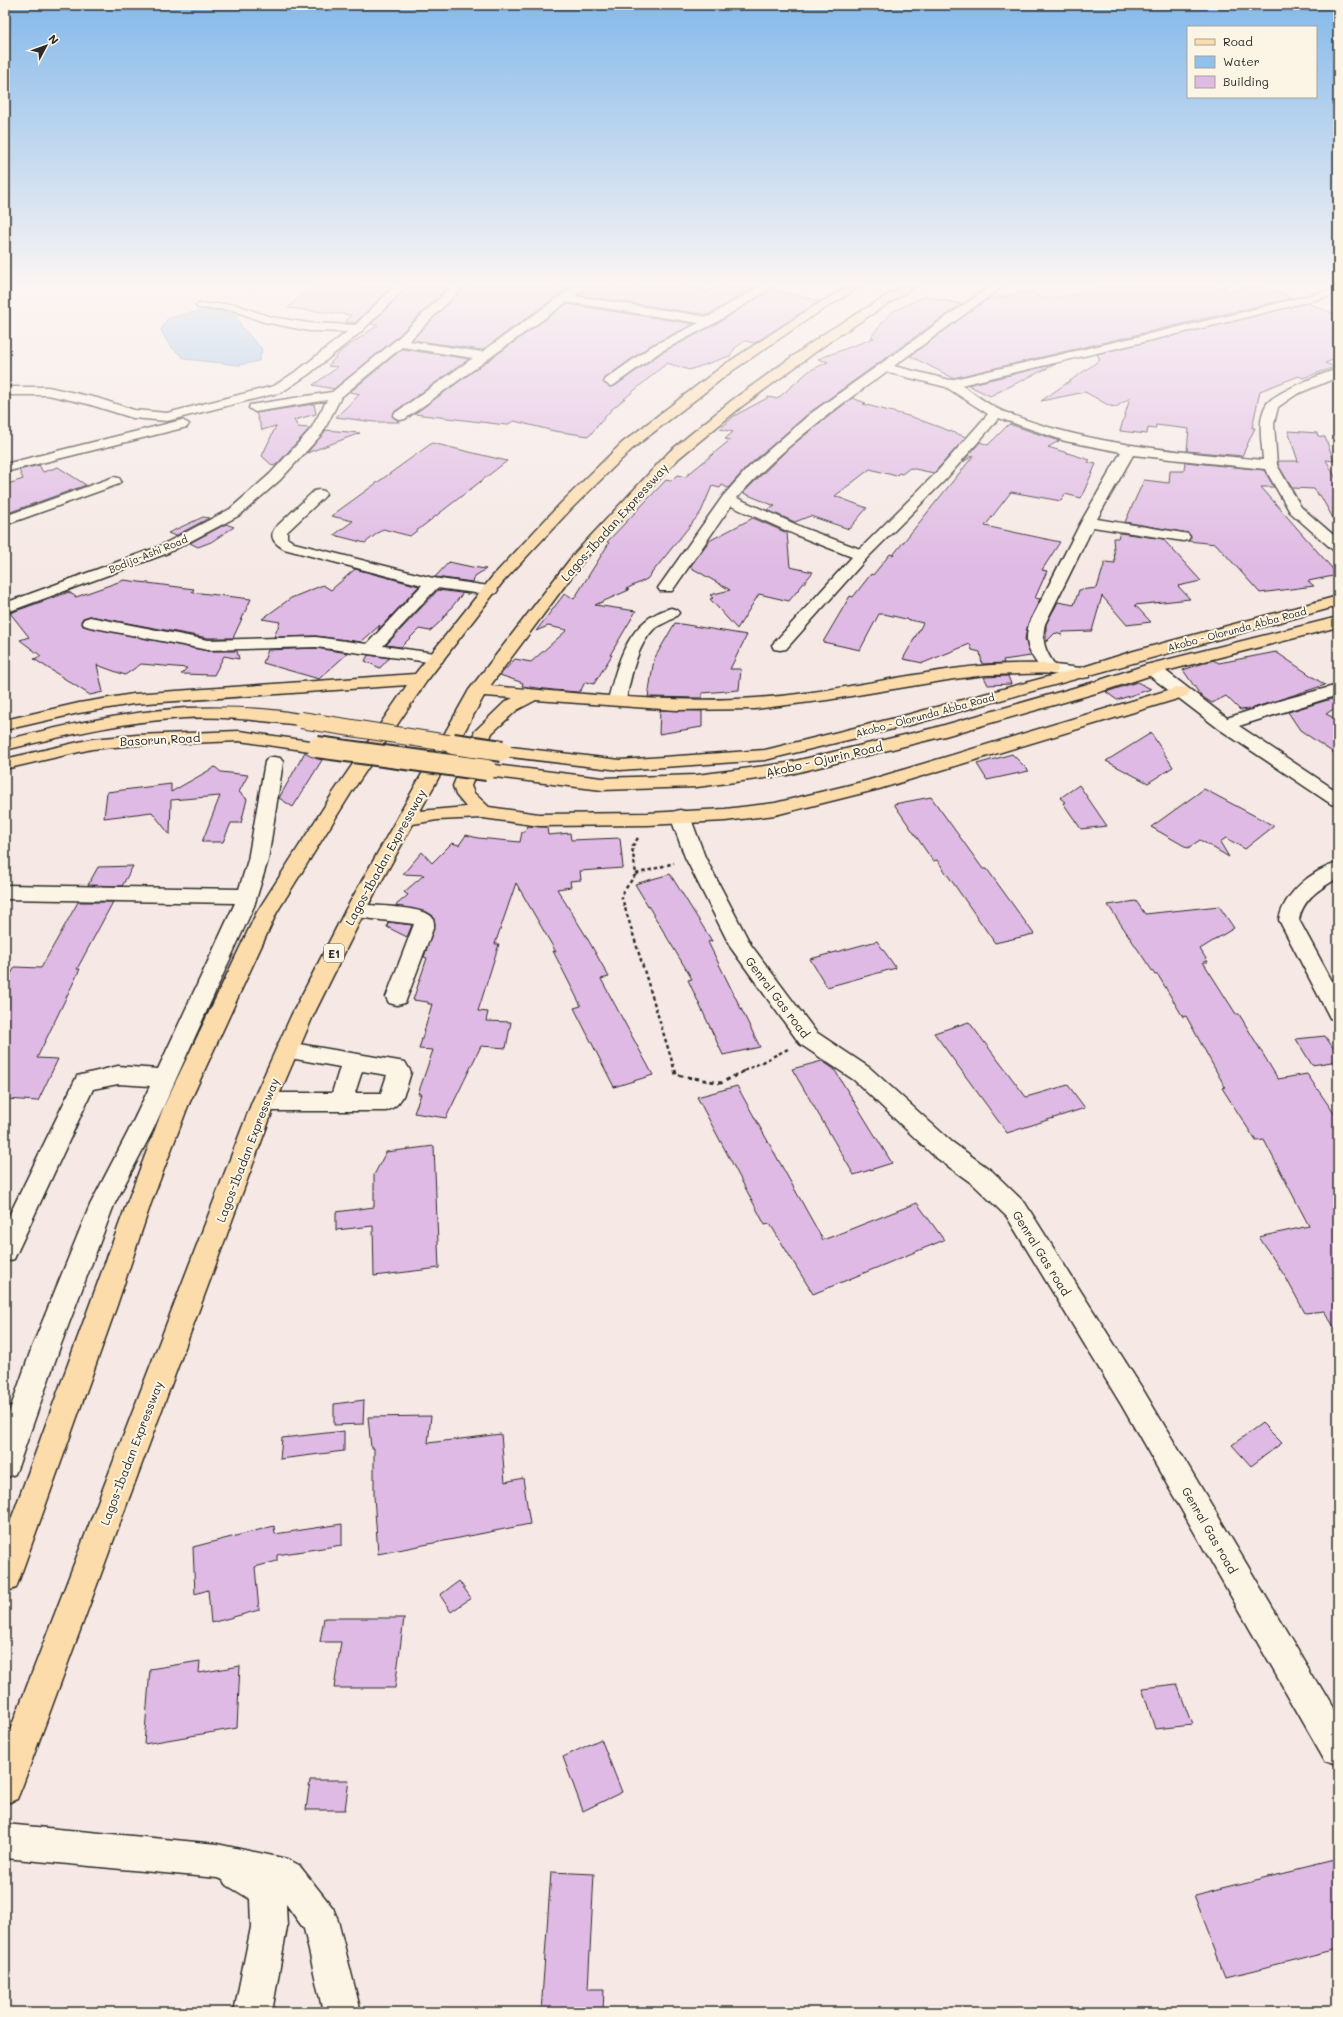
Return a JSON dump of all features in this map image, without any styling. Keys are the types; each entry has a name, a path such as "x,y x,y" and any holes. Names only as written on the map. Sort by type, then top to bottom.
{"main road":[{"path":"5,1576 176,1106 206,1038 227,1000 267,912 342,793 420,679 490,590 566,506 639,436 712,380"},
{"name":"Lagos-Ibadan Expressway","path":"5,1787 264,1102 302,1016 355,911 478,690 579,557 674,455 767,380"},
{"name":"Akobo - Olorunda Abba Road","path":"301,720 502,751 620,766 765,755 908,720 1083,673 1140,655 1338,601"},
{"name":"Akobo - Olorunda Abba Road","path":"1152,669 1338,622"},
{"path":"478,690 665,704 734,704 796,700 938,676 1017,667 1050,669"},
{"name":"Akobo - Ojurin Road","path":"317,747 602,784 697,781 787,769 939,732 1097,687 1152,669"},
{"path":"5,725 79,708 133,699 420,679"},
{"path":"405,819 437,814 484,812 539,820 648,819 680,816 725,815 775,809 872,785 1181,692"},
{"path":"484,812 465,795 462,786 484,731 511,706 535,694"},
{"name":"Basorun Road","path":"5,745 102,724 171,714 261,715 301,720"},
{"name":"Basorun Road","path":"5,764 92,744 137,740 240,736 317,747"}],"street":[{"path":"5,391 48,392 92,401 133,414 167,417 278,389 292,380"},
{"name":"Bodija-Ashi Road","path":"5,608 163,550 198,533 235,512 294,458 317,431 336,395 354,380"},
{"path":"400,416 450,380"},
{"path":"666,588 728,499 752,472 815,417 868,380"},
{"path":"935,380 950,384 996,413 1070,438 1129,450 1270,465"},
{"path":"950,384 967,380"},
{"path":"1321,380 1293,392 1272,405 1267,424 1270,465 1295,509 1338,547"},
{"path":"5,468 220,415 336,395"},
{"path":"780,645 862,555 940,476 996,413"},
{"path":"1083,673 1050,669 1035,648 1033,636 1037,624 1088,522 1129,450"},
{"path":"5,521 114,481"},
{"path":"319,494 280,532 280,539 289,546 433,583 490,590"},
{"path":"728,499 801,532 862,555"},
{"path":"1088,522 1183,537"},
{"path":"370,650 433,583"},
{"path":"617,700 625,668 640,634 655,619 671,613"},
{"path":"90,622 208,645 230,646 302,642 335,644 436,658"},
{"path":"1152,669 1225,725 1338,800"},
{"path":"1225,725 1288,704 1338,690"},
{"path":"5,1464 46,1347 102,1205 140,1132 244,906 258,860 274,762"},
{"name":"Genral Gas road","path":"680,816 695,857 742,948 808,1038 862,1074 942,1149 983,1178 1016,1210 1132,1396 1338,1750"},
{"path":"1338,869 1296,898 1290,909 1289,920 1338,1012"},
{"path":"5,892 246,896"},
{"path":"355,911 416,917 424,921 424,926 397,997"},
{"path":"264,1102 386,1102 391,1098 400,1072 397,1068 287,1050"},
{"path":"341,1101 353,1061"},
{"path":"5,1251 85,1082 118,1075 164,1078"},
{"path":"5,1841 217,1861 287,1877 320,1921 342,2012"},
{"path":"217,1861 267,1889 268,1927 253,2012"}],"path":[{"path":"636,874 632,847 648,819"},
{"path":"695,857 636,874 621,895 676,1075 720,1083 808,1038"}],"building":[{"path":"320,380 345,380 334,389 313,385"},
{"path":"364,380 439,380 394,412 392,416 399,422 374,422 336,417 360,394 350,392"},
{"path":"461,380 604,380 603,382 610,387 615,386 623,380 647,380 611,410 589,436 554,431 514,421 506,425 414,414"},
{"path":"799,380 855,380 809,413 746,468 728,488 722,485 720,488 712,486 701,512 647,579 626,589 629,590 595,605 636,611 594,684 585,682 581,690 578,692 553,690 522,686 523,683 500,675 515,659 531,662 567,630 548,626 536,631 565,593 574,599 609,543 607,542 666,480 671,481 677,475 685,477 730,440 725,439 733,432 720,429 734,416 769,397 777,399"},
{"path":"988,380 1023,380 990,396 968,385"},
{"path":"1071,380 1288,380 1260,391 1252,428 1255,428 1242,456 1187,451 1189,429 1156,425 1155,429 1148,428 1147,434 1120,431 1130,398 1116,407 1110,406 1085,392 1041,401"},
{"path":"852,398 866,403 863,404 912,417 966,437 934,473 910,468 902,474 899,473 896,476 870,469 835,496 867,508 849,529 810,516 795,522 767,510 775,506 743,493 790,447"},
{"path":"314,404 316,414 294,420 298,427 310,428 277,464 273,466 262,456 276,426 262,430 256,413"},
{"path":"1009,424 1059,441 1048,447 1090,460 1088,462 1096,464 1081,498 1065,494 1061,501 1011,492 985,526 1060,542 1042,570 1047,571 1035,598 1040,599 1028,624 1025,639 1031,656 1003,660 1004,663 982,664 980,652 972,650 970,644 923,663 903,659 923,623 884,614 879,614 860,650 823,642 850,596 853,597 871,574 873,575 890,554 893,555 974,455 963,462 980,442 988,445"},
{"path":"326,430 360,433 307,453"},
{"path":"1288,431 1317,433 1318,436 1325,437 1334,461 1326,460 1338,482 1338,527 1320,495 1318,495 1314,489 1292,488 1278,465 1278,461 1298,461"},
{"path":"432,443 507,461 410,536 383,529 365,543 334,535 353,521 331,516"},
{"path":"1185,462 1264,470 1274,487 1261,487 1338,575 1308,581 1314,586 1260,593 1216,544 1188,541 1191,536 1188,533 1125,522 1144,480 1169,483 1170,471 1184,471"},
{"path":"39,465 43,472 58,467 86,485 5,514 5,485 23,479 19,470"},
{"path":"203,517 209,518 175,536 168,533"},
{"path":"753,518 787,533 790,567 813,572 789,601 759,594 737,629 710,599 713,598 710,595 730,590 690,567 709,541"},
{"path":"226,524 234,527 211,542 198,547 190,543"},
{"path":"1120,533 1163,539 1201,581 1178,586 1190,599 1135,605 1151,622 1127,625 1102,596 1092,631 1063,632 1062,635 1055,633 1046,642 1046,624 1058,602 1074,605 1079,590 1097,588 1105,562 1115,563 1113,538 1118,538"},
{"path":"449,562 486,569 475,576 473,582 435,577"},
{"path":"355,569 419,586 378,630 380,625 361,642 316,636 274,637 280,622 262,619 291,598 323,585 331,590"},
{"path":"124,580 194,589 192,592 251,599 233,638 208,638 90,616 83,618 81,621 83,626 208,651 237,651 239,659 224,656 214,675 181,674 187,668 141,664 125,675 97,665 103,692 90,695 34,659 41,656 20,640 29,637 10,613 69,592 76,597"},
{"path":"438,590 463,593 440,622 430,631 419,629 401,647 386,645"},
{"path":"675,623 747,635 730,669 741,669 739,690 702,693 702,698 648,697 654,659"},
{"path":"316,648 348,653 319,679 263,663 268,650"},
{"path":"1276,652 1325,685 1250,709 1240,710 1226,696 1212,703 1201,696 1183,670 1213,660 1219,663"},
{"path":"368,655 389,658 380,668 365,661"},
{"path":"1008,676 1011,684 988,685 984,677"},
{"path":"1137,682 1151,689 1117,700 1106,692"},
{"path":"1331,699 1337,702 1333,704 1338,706 1326,714 1338,720 1338,756 1300,730 1288,712"},
{"path":"660,710 702,711 702,727 659,734"},
{"path":"1151,733 1173,767 1148,783 1106,761"},
{"path":"305,752 310,756 322,760 293,807 279,798"},
{"path":"1012,754 1029,771 987,780 977,764"},
{"path":"215,767 221,772 248,775 239,792 247,799 241,823 231,823 223,842 202,842 220,796 171,800 170,835 152,812 104,818 107,792 171,784 171,792"},
{"path":"1079,785 1107,826 1081,829 1063,803 1065,802 1060,798"},
{"path":"1204,789 1274,826 1245,849 1226,838 1220,842 1229,857 1200,840 1188,848 1151,827"},
{"path":"931,797 983,869 987,869 1034,934 995,943 937,860 933,861 894,804"},
{"path":"527,826 547,827 548,835 570,833 571,840 620,838 623,868 580,871 581,880 570,881 571,887 557,889 609,977 601,979 653,1075 614,1087 574,1008 581,1006 553,951 556,952 516,883 495,944 499,944 478,1011 488,1012 486,1021 511,1022 506,1048 481,1046 446,1118 414,1113 421,1094 418,1094 433,1050 419,1049 432,1004 413,1000 427,958 424,957 435,924 433,916 427,912 395,906 408,895 404,892 424,875 403,874 422,852 432,863 452,843 459,845 466,835 478,838 520,842 522,832 525,832"},
{"path":"133,866 122,886 88,885 98,867"},
{"path":"670,874 712,941 708,942 760,1047 723,1055 688,980 692,979 635,884"},
{"path":"1136,901 1145,914 1219,906 1234,928 1200,949 1208,962 1203,962 1236,1014 1239,1014 1278,1079 1307,1074 1338,1119 1338,1333 1324,1311 1305,1313 1286,1278 1259,1237 1309,1226 1264,1140 1256,1141 1222,1088 1225,1087 1186,1016 1183,1017 1158,975 1155,975 1108,905"},
{"path":"78,902 113,902 77,969 80,969 37,1058 58,1059 38,1101 5,1099 5,985 15,967 41,968"},
{"path":"388,922 412,925 407,937 387,927"},
{"path":"877,941 896,968 827,987 810,959"},
{"path":"969,1022 1026,1097 1068,1085 1085,1108 1007,1133 934,1033"},
{"path":"1325,1036 1338,1055 1338,1061 1312,1065 1296,1039"},
{"path":"822,1061 834,1069 892,1163 854,1175 792,1069"},
{"path":"737,1086 823,1240 917,1203 944,1240 813,1294 770,1224 765,1225 697,1097"},
{"path":"434,1146 439,1268 374,1276 373,1226 336,1230 336,1212 374,1207 374,1175 386,1152"},
{"path":"364,1400 363,1424 334,1425 334,1404"},
{"path":"431,1416 428,1443 501,1434 505,1482 523,1478 530,1524 378,1554 374,1496 374,1448 371,1448 368,1417"},
{"path":"1262,1423 1282,1443 1251,1466 1232,1445"},
{"path":"344,1431 344,1451 280,1459 282,1438"},
{"path":"342,1524 342,1545 277,1555 277,1561 255,1567 259,1610 211,1623 208,1590 195,1594 193,1547 274,1526 275,1534"},
{"path":"459,1581 471,1598 451,1612 440,1595"},
{"path":"324,1618 404,1618 395,1688 334,1688 341,1642 320,1642"},
{"path":"200,1661 199,1673 240,1666 237,1728 144,1744 150,1669"},
{"path":"1177,1684 1192,1725 1155,1729 1142,1688"},
{"path":"601,1739 622,1792 583,1811 563,1757"},
{"path":"310,1780 349,1780 345,1810 306,1810"},
{"path":"1338,1860 1338,1949 1226,1977 1194,1895"},
{"path":"551,1872 594,1874 588,1989 604,1989 603,2012 541,2012"}]}
